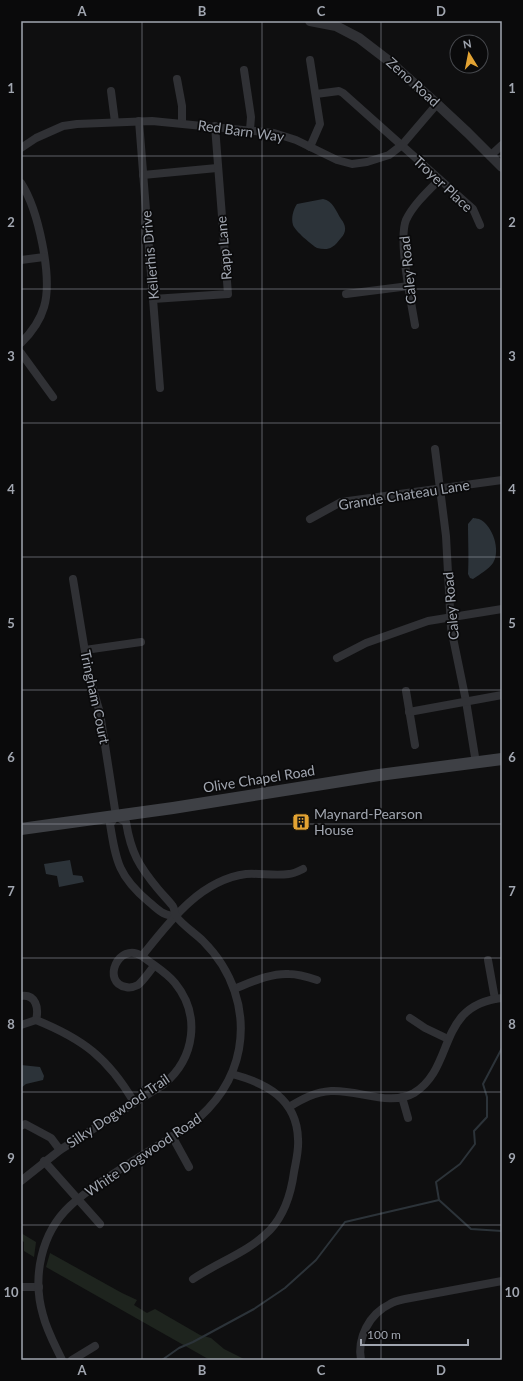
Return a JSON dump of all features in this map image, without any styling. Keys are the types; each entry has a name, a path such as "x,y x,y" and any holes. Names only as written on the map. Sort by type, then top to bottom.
{"main road":[{"name":"Olive Chapel Road","path":"21,829 116,816 379,775 502,759"}],"street":[{"name":"Zeno Road","path":"310,21 336,26 359,38 389,61 437,104 468,132 502,167"},
{"path":"310,60 320,124 310,147"},
{"path":"244,70 251,117 250,130"},
{"path":"177,79 182,106 182,123"},
{"path":"111,91 115,122"},
{"name":"Troyer Place","path":"316,94 339,91 343,93 473,209 480,225"},
{"name":"Red Barn Way","path":"21,148 36,138 63,126 139,121 182,123 284,135 336,160 352,164 377,160 389,155 402,145 437,104"},
{"name":"Kellerhis Drive","path":"139,121 160,388"},
{"name":"Rapp Lane","path":"153,299 228,294 217,168 215,126"},
{"path":"490,156 502,145"},
{"path":"143,174 217,168"},
{"name":"Caley Road","path":"415,325 403,242 404,229 406,222 414,208 439,180"},
{"path":"21,183 37,219 44,257 47,291 44,307 33,330 21,343"},
{"path":"21,260 44,257"},
{"path":"346,294 409,286"},
{"path":"21,353 52,397"},
{"name":"Caley Road","path":"435,449 446,536 451,628 466,701 476,763"},
{"name":"Grande Chateau Lane","path":"310,519 341,502 502,480"},
{"name":"Tringham Court","path":"73,578 89,676 101,720 116,816"},
{"path":"337,658 366,644 417,624 502,609"},
{"path":"85,650 141,642"},
{"path":"406,691 415,745"},
{"path":"409,712 502,695"},
{"name":"White Dogwood Road","path":"62,1360 45,1324 40,1305 38,1287 41,1260 47,1239 61,1216 78,1199 100,1182 203,1115 215,1102 232,1074 238,1055 241,1030 240,1009 234,989 222,965 203,941 176,916 174,906 140,866 130,842 126,822 116,816 110,824 117,860 123,874 135,889 160,911 166,915 176,916"},
{"path":"154,966 136,986 128,988 119,984 114,978 115,966 118,961 126,954 131,952 137,952 142,956 176,916 200,893 221,881 244,874 290,874 303,870"},
{"name":"Silky Dogwood Trail","path":"21,1181 44,1161 60,1150 164,1084 183,1063 191,1042 192,1019 187,1001 174,982 142,956"},
{"path":"289,1108 313,1095 332,1091 393,1099 402,1098 415,1092 429,1079 435,1070 448,1039 457,1023 466,1012 480,1003 498,998 488,960"},
{"path":"234,989 265,978 282,974 302,976 317,980"},
{"path":"21,996 28,996 36,1003 38,1008 36,1020"},
{"path":"410,1018 425,1028 448,1039"},
{"path":"21,1025 36,1020 68,1034 101,1058 117,1075 134,1102"},
{"path":"193,1279 265,1235 284,1210 292,1187 298,1146 296,1125 289,1108 273,1091 251,1080 232,1074"},
{"path":"402,1098 408,1118"},
{"name":"Silky Dogwood Trail","path":"21,1126 25,1124 51,1138 60,1150"},
{"path":"172,1136 190,1166"},
{"path":"44,1161 100,1224"},
{"path":"361,1360 362,1337 368,1324 377,1313 390,1304 405,1299 502,1281"},
{"path":"21,1287 38,1287"},
{"path":"72,1360 95,1346"}],"shaded area":[{"path":"323,199 334,207 345,228 343,236 336,244 327,249 317,248 308,241 294,228 292,220 293,211 297,204"},
{"path":"473,518 484,522 492,532 496,545 496,552 493,563 484,572 473,579 470,578 468,574 468,524"},
{"path":"70,860 73,875 82,876 84,882 59,887 57,876 46,874 44,864"},
{"path":"21,1065 40,1067 44,1076 43,1080 26,1084 21,1088"},
{"path":"21,1233 36,1242 34,1257 24,1251 24,1242 21,1240"},
{"path":"50,1253 137,1300 134,1305 147,1313 155,1309 200,1335 211,1338 224,1349 246,1360 210,1360 46,1267"}],"waterway":[{"path":"502,1048 483,1084 487,1097 487,1117 474,1131 475,1144 460,1164 436,1182 439,1200 471,1229 502,1231"},
{"path":"162,1360 179,1348 254,1309 285,1288 316,1260 345,1222 439,1200"}],"place":[{"name":"Maynard-Pearson House","path":"301,822"}]}
